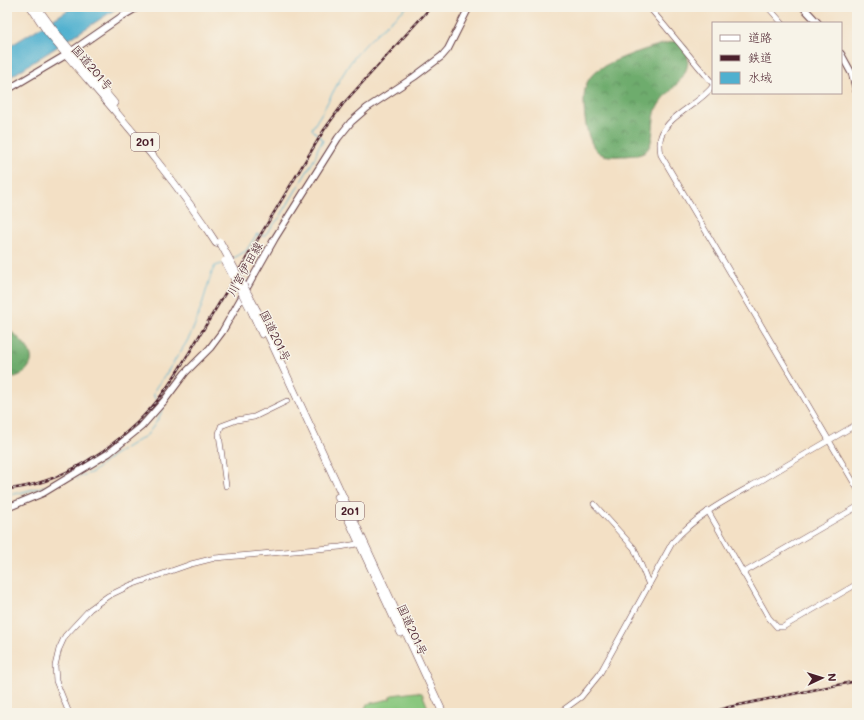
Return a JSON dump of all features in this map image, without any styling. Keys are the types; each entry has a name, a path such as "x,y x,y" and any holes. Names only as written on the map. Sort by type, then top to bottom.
{"highway":[{"name":"国道201号","path":"31,7 167,175 218,242 254,311 303,420 443,713"},
{"name":"国道201号","path":"37,7 42,19"},
{"name":"国道201号","path":"362,543 438,713"}],"main road":[{"path":"7,90 69,53 121,16 138,7"},
{"name":"川宮伊田線","path":"7,508 43,492 109,453 141,427 155,412 185,373 210,348 222,332 275,238 338,138 351,122 367,108 414,77 442,56 448,49 469,7"},
{"path":"803,7 817,22"},
{"path":"842,56 852,74 857,93"}],"street":[{"path":"649,7 712,84"},
{"path":"768,7 781,22"},
{"path":"712,86 664,130 659,145 661,155 857,488"},
{"path":"226,486 219,434 221,426 236,420 254,417 287,401"},
{"path":"559,713 581,696 600,675 672,543 695,520 736,493 857,424"},
{"path":"594,504 634,548 649,584"},
{"path":"743,573 857,506"},
{"path":"708,511 769,618 774,625 780,628 857,584"},
{"path":"69,713 56,681 55,666 59,649 65,636 90,609 108,596 191,564 216,558 340,547 362,543"}],"green space":[{"path":"678,41 686,47 688,57 687,66 681,80 658,106 654,117 649,148 641,154 635,155 606,156 601,154 591,143 586,124 584,96 587,82 594,73 621,58 670,42"},
{"path":"7,328 26,346 31,357 31,362 22,374 7,379"},
{"path":"416,692 422,693 430,713 419,713 413,710 411,713 363,713 367,704 390,699 392,695"}],"water":[{"path":"73,7 119,7 7,79 7,48"}],"waterway":[{"path":"232,259 246,251 257,234 264,236 280,217 315,158 318,148 323,140 312,129 345,71 356,55 369,41 407,7"},
{"path":"160,402 154,397 154,391 191,334 200,312 212,272 215,266 222,264"},
{"path":"77,479 93,472 112,456 147,435 157,421 163,406"},
{"path":"7,495 46,486"}],"railway":[{"path":"7,489 27,486 47,480 86,462 122,437 156,402 171,382 189,353 324,130 343,104 431,7"},
{"path":"711,713 729,707 857,681"}]}
